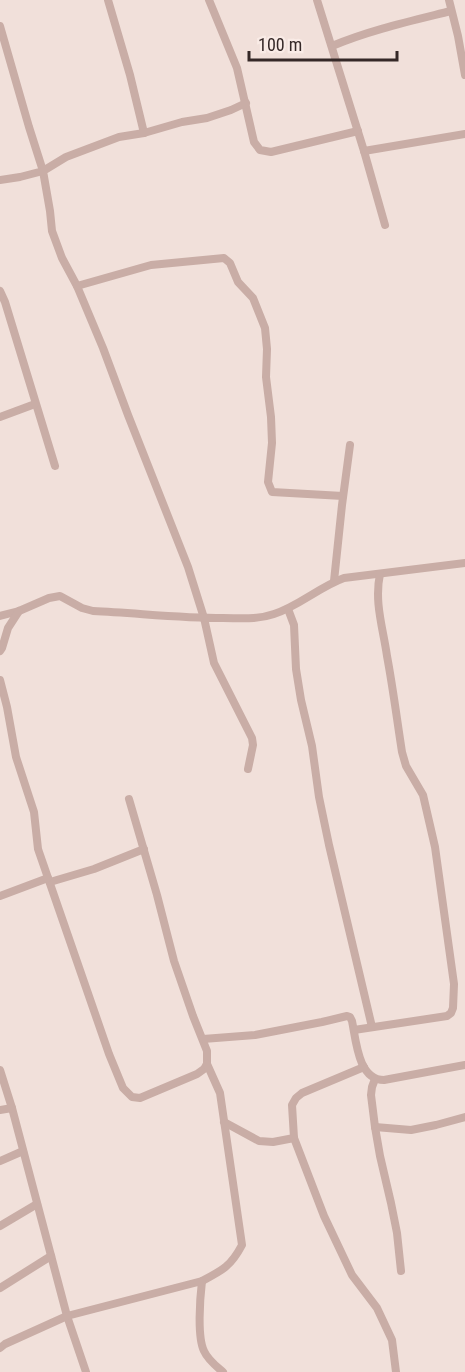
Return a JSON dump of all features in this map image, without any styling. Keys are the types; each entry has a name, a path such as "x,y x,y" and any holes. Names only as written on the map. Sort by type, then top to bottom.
{"street":[{"path":"108,0 144,133"},
{"path":"209,0 237,68 254,142 260,150 270,152 358,131"},
{"path":"316,0 386,225"},
{"path":"448,0 461,35 465,75"},
{"path":"332,46 451,11"},
{"path":"0,26 43,171 52,231 103,348 188,567 204,618 214,663 252,738 253,745 248,769"},
{"path":"0,180 43,171 66,157 119,137 207,118 246,103"},
{"path":"364,151 465,134"},
{"path":"77,286 151,265 227,259 238,282 253,298 265,328 266,377 272,442 269,487 272,492 343,496"},
{"path":"0,291 55,466"},
{"path":"0,417 35,404"},
{"path":"334,582 350,445"},
{"path":"0,616 60,596 82,608 93,610 204,618 257,618 288,609 344,578 465,563"},
{"path":"354,1030 447,1016 453,1008 454,984 435,847 423,795 406,766 402,752 379,613 377,594 380,574"},
{"path":"288,609 294,626 301,700 312,746 328,844 372,1027"},
{"path":"0,651 8,628 19,611"},
{"path":"0,680 16,757 34,813 38,849 123,1088 132,1097 140,1098 197,1074 207,1064"},
{"path":"0,1334 2,1346 67,1316 202,1281 223,1270 235,1258 242,1245 220,1094 207,1064 207,1051 174,961 129,799"},
{"path":"0,896 49,880 94,869 144,849"},
{"path":"202,1039 255,1035 347,1016 350,1017 354,1030 359,1056 370,1076 375,1079 384,1080 465,1065"},
{"path":"364,1067 302,1093 296,1098 292,1105 294,1138 324,1216 352,1275 377,1308 392,1340 396,1372"},
{"path":"0,1070 67,1316 86,1372"},
{"path":"375,1079 371,1095 375,1127 392,1203 401,1271"},
{"path":"0,1110 12,1108"},
{"path":"375,1127 411,1130 465,1117"},
{"path":"224,1122 259,1141 273,1142 294,1138"},
{"path":"0,1161 23,1151"},
{"path":"0,1226 37,1204"},
{"path":"0,1288 51,1256"},
{"path":"202,1281 200,1341 206,1355 223,1372"}]}
